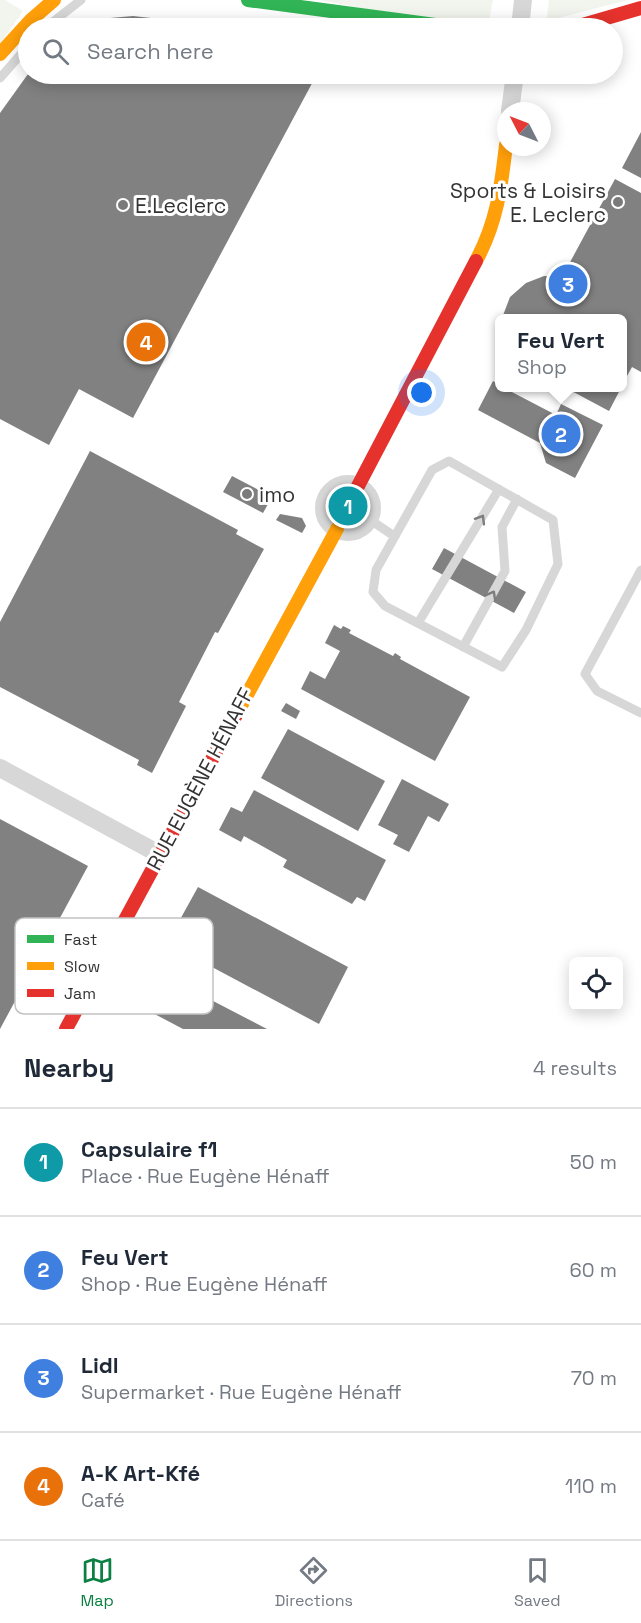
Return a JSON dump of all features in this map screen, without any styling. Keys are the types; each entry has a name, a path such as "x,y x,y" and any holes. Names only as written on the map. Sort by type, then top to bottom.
{"street":[{"path":"33,18 54,0"},
{"path":"248,0 383,18"},
{"path":"521,18 523,0"},
{"path":"606,18 641,8"},
{"path":"0,54 18,34"},
{"path":"511,102 514,84"},
{"path":"358,486 486,243 499,202 505,156"},
{"path":"343,484 358,486 369,496 371,512 369,519 355,531 337,529 326,519 324,504 326,496 343,484"},
{"name":"RUE EUGÈNE HÉNAFF","path":"125,918 337,529"},
{"path":"0,768 159,854"},
{"name":"RUE EUGÈNE HÉNAFF","path":"66,1029 74,1014"}],"lane":[{"path":"58,18 81,0"},
{"path":"0,78 18,57"},
{"path":"449,461 517,500 553,520 558,564 526,630 502,667 385,606 373,592 376,570 432,470 449,461"},
{"path":"418,623 499,489"},
{"path":"463,646 505,571 502,527 517,500"},
{"path":"369,519 394,536"},
{"path":"641,570 585,674 597,691 641,713"}],"shaded area":[{"path":"0,0 5,0 23,11 0,44"},
{"path":"320,0 493,0 490,18 402,16"},
{"path":"549,0 628,0 559,18 547,18"}],"building":[{"path":"133,16 151,18 110,18"},
{"name":"E.Leclerc","path":"21,84 312,84 133,418 79,389 49,445 0,419 0,113"},
{"path":"641,132 641,178 622,168"},
{"path":"615,179 641,193 641,372 632,367 627,376 627,314 504,314 510,297 526,283 544,276 562,277"},
{"path":"493,381 495,392 512,392 556,415 561,404 603,425 575,478 546,463 540,443 478,410"},
{"path":"573,392 619,392 609,411"},
{"path":"90,451 238,530 236,534 264,549 218,633 215,632 179,702 186,706 152,773 137,765 139,760 0,687 0,622"},
{"name":"imo","path":"232,476 272,497 263,513 223,492"},
{"path":"280,514 302,518 306,526 302,533 276,520"},
{"path":"444,548 526,592 514,613 432,569"},
{"path":"334,625 341,629 343,626 351,630 349,633 393,656 395,653 401,657 400,659 470,697 435,761 301,689 310,671 325,679 340,651 325,643"},
{"path":"286,703 300,711 296,719 281,711"},
{"path":"288,729 385,781 358,831 261,778"},
{"path":"402,779 449,804 439,822 428,816 409,852 393,844 398,835 378,825"},
{"path":"254,790 386,860 365,901 357,897 352,904 283,867 287,860 244,836 241,842 219,830 231,807 242,812"},
{"path":"0,819 88,866 60,918 15,918 15,1001 0,1029"},
{"path":"198,887 348,967 319,1024 213,968 213,918 181,918"},
{"path":"213,1001 267,1029 183,1029 155,1014 213,1014"}],"traffic: fast":[{"path":"248,0 383,18"}],"traffic: slow":[{"path":"33,18 54,0"},
{"path":"0,54 18,34"},
{"path":"476,261 493,218 505,156"},
{"path":"236,715 337,529"}],"traffic: jam":[{"path":"606,18 641,8"},
{"path":"358,486 476,261"},
{"path":"126,918 236,715"},
{"path":"66,1029 74,1014"}],"place":[{"name":"Sports & Loisirs E. Leclerc","path":"618,202"},
{"name":"E.Leclerc","path":"123,205"},
{"name":"Lidl","path":"568,284"},
{"name":"A-K Art-Kfé","path":"146,342"},
{"name":"Feu Vert","path":"561,434"},
{"name":"imo","path":"247,494"},
{"name":"Capsulaire f1","path":"348,506"}]}
